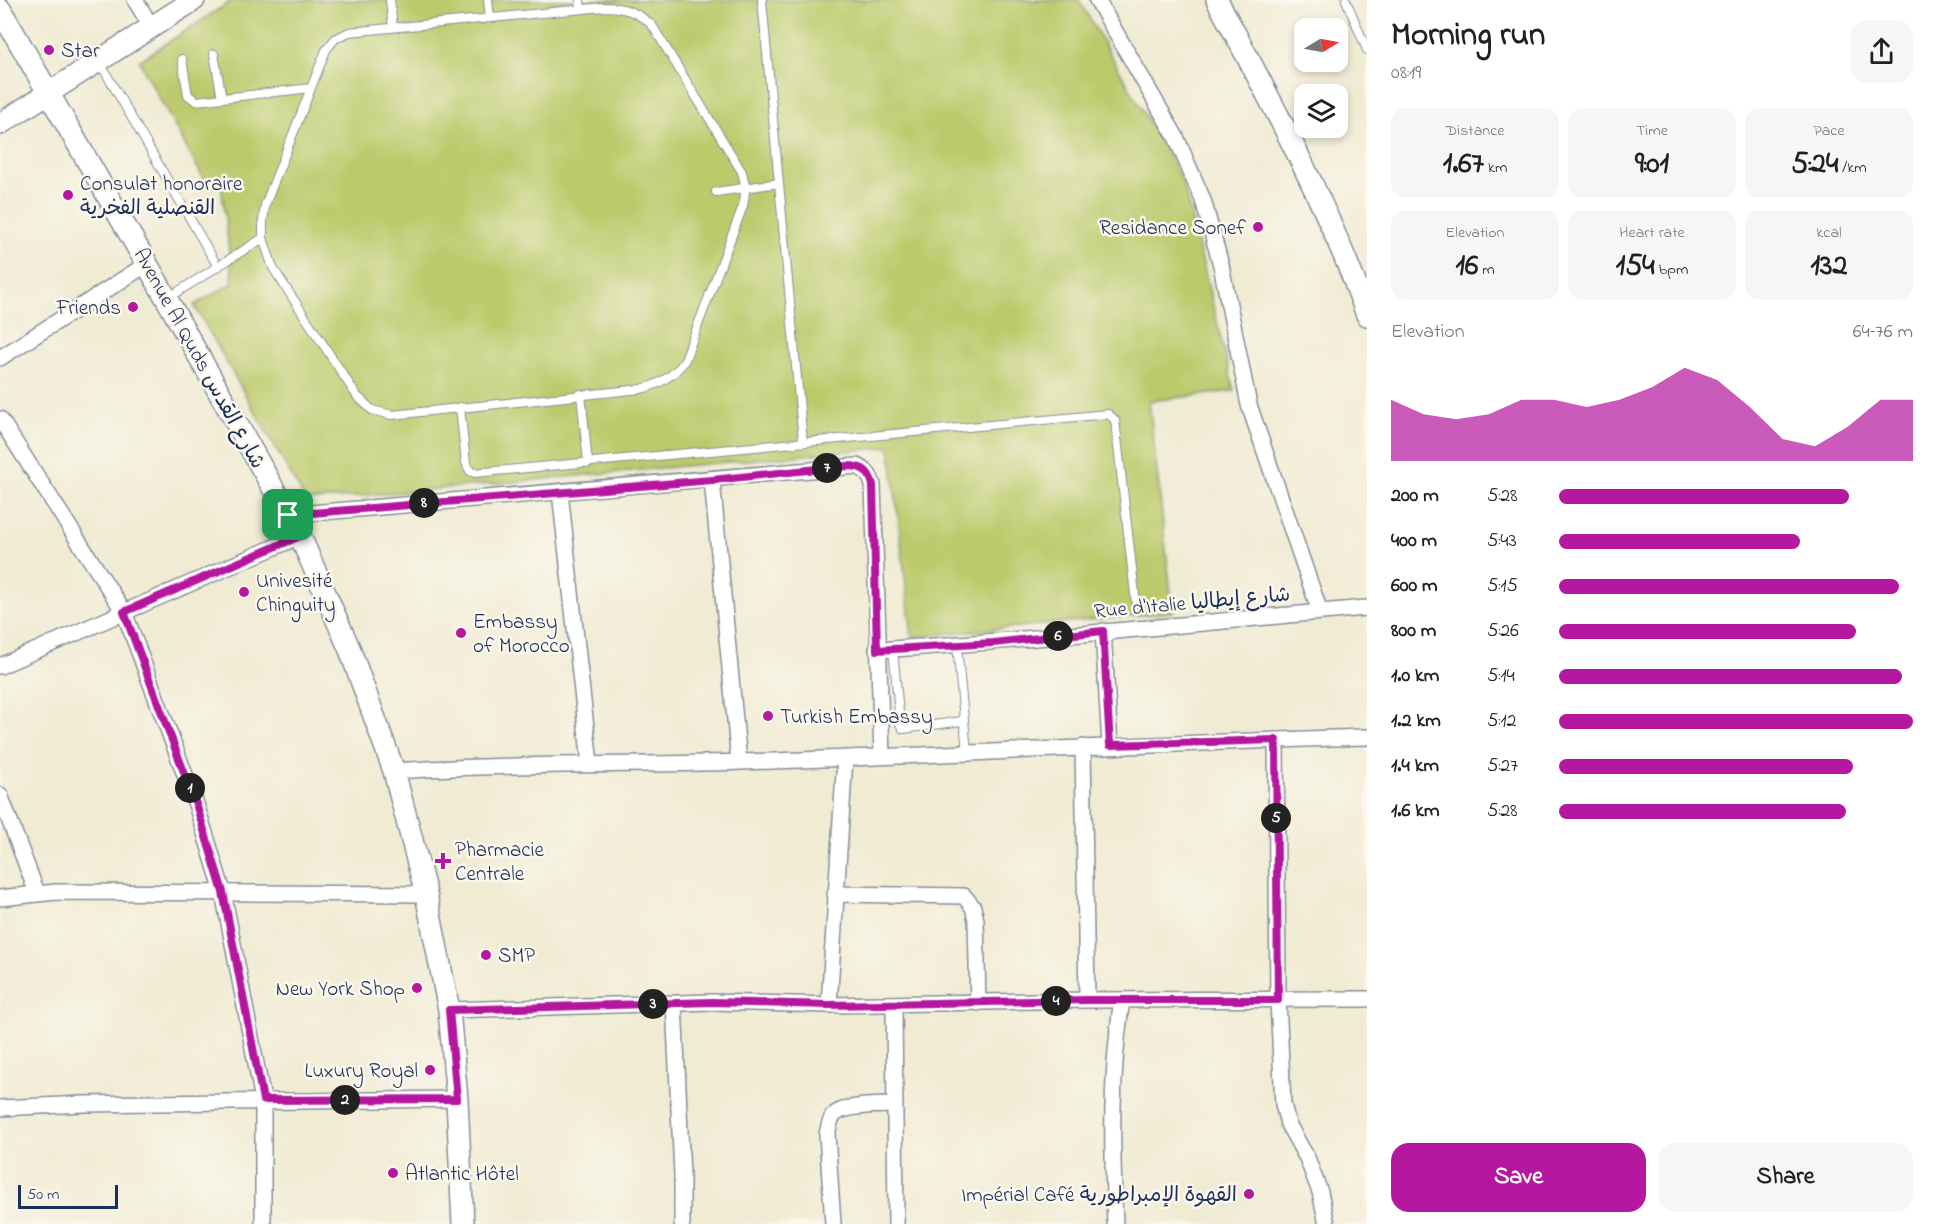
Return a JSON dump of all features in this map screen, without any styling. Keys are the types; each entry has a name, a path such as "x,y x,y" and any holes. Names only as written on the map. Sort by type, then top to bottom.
{"street":[{"path":"135,0 152,28"},
{"path":"0,124 194,0"},
{"path":"1097,0 1176,137 1203,200 1221,266 1250,405 1320,612"},
{"path":"1217,0 1290,135 1359,283 1367,315"},
{"name":"Avenue Al Quds شارع القدس","path":"0,9 300,536 350,650 394,771 426,894 449,1010 457,1099 463,1224"},
{"path":"0,358 147,264"},
{"path":"0,419 124,612 196,804 223,892 263,1100 263,1224"},
{"path":"288,515 857,466 866,470 873,485 882,756"},
{"path":"712,480 739,762"},
{"path":"560,492 590,764"},
{"path":"0,666 300,536"},
{"name":"Rue d'Italie شارع إيطاليا","path":"877,650 957,645 1367,608"},
{"path":"1103,631 1110,745"},
{"path":"394,771 517,764 739,762 1110,745 1367,737"},
{"path":"1276,740 1278,1000 1283,1104 1288,1124 1307,1158 1320,1192 1327,1224"},
{"path":"1083,747 1087,1000"},
{"path":"829,1005 844,758"},
{"path":"0,795 37,893"},
{"path":"0,898 37,893 426,894"},
{"path":"836,894 964,896 973,907 976,920 978,1003"},
{"path":"449,1010 674,1003 829,1005 1087,1000 1367,999"},
{"path":"1114,1224 1112,1097 1122,1000"},
{"path":"674,1003 682,1174 682,1224"},
{"path":"894,1004 896,1224"},
{"path":"0,1108 263,1100 457,1099"},
{"path":"833,1224 827,1134 829,1122 842,1109 895,1105"}],"lane":[{"path":"390,0 393,28"},
{"path":"488,0 490,18"},
{"path":"580,0 581,9"},
{"path":"762,0 803,442"},
{"path":"1346,0 1367,50"},
{"path":"617,7 642,16 652,25 742,172 746,188 742,206 690,351 684,363 665,380 653,386 392,416 382,414 364,404 273,268 263,238 263,221 265,205 326,50 335,39 349,32 393,28 617,7"},
{"path":"214,54 222,98"},
{"path":"182,59 190,98 196,101 311,88"},
{"path":"99,61 218,267"},
{"path":"716,192 779,183"},
{"path":"167,299 263,238"},
{"path":"581,394 588,463"},
{"path":"460,407 467,467 474,473 1111,415 1115,420 1136,603"},
{"path":"957,645 967,752"},
{"path":"893,649 900,724 903,729 963,721"}],"green space":[{"path":"233,0 1079,0 1182,179 1234,391 1149,401 1173,612 912,637 890,447 306,501 194,305 233,283 221,184 207,185 139,61"}],"place":[{"name":"Star","path":"49,50"},
{"name":"Consulat honoraire القنصلية الفخرية","path":"68,195"},
{"name":"Residance Sonef","path":"1258,227"},
{"name":"Friends","path":"133,307"},
{"name":"Univesité Chinguity","path":"244,592"},
{"name":"Embassy of Morocco","path":"461,633"},
{"name":"Turkish Embassy","path":"768,716"},
{"name":"Pharmacie Centrale","path":"443,861"},
{"name":"SMP","path":"486,955"},
{"name":"New York Shop","path":"417,988"},
{"name":"Luxury Royal","path":"430,1070"},
{"name":"Atlantic Hôtel","path":"393,1173"},
{"name":"Impérial Café القهوة الإمبراطورية","path":"1249,1194"}],"route":[{"path":"847,466 857,466 866,470 873,485 877,650 993,643 1103,631 1110,745 1276,740 1278,1000 1087,1000 829,1005 711,1002 449,1010 457,1099 263,1100 223,892 196,804 124,612 300,536 288,515 633,487 847,466"}]}
